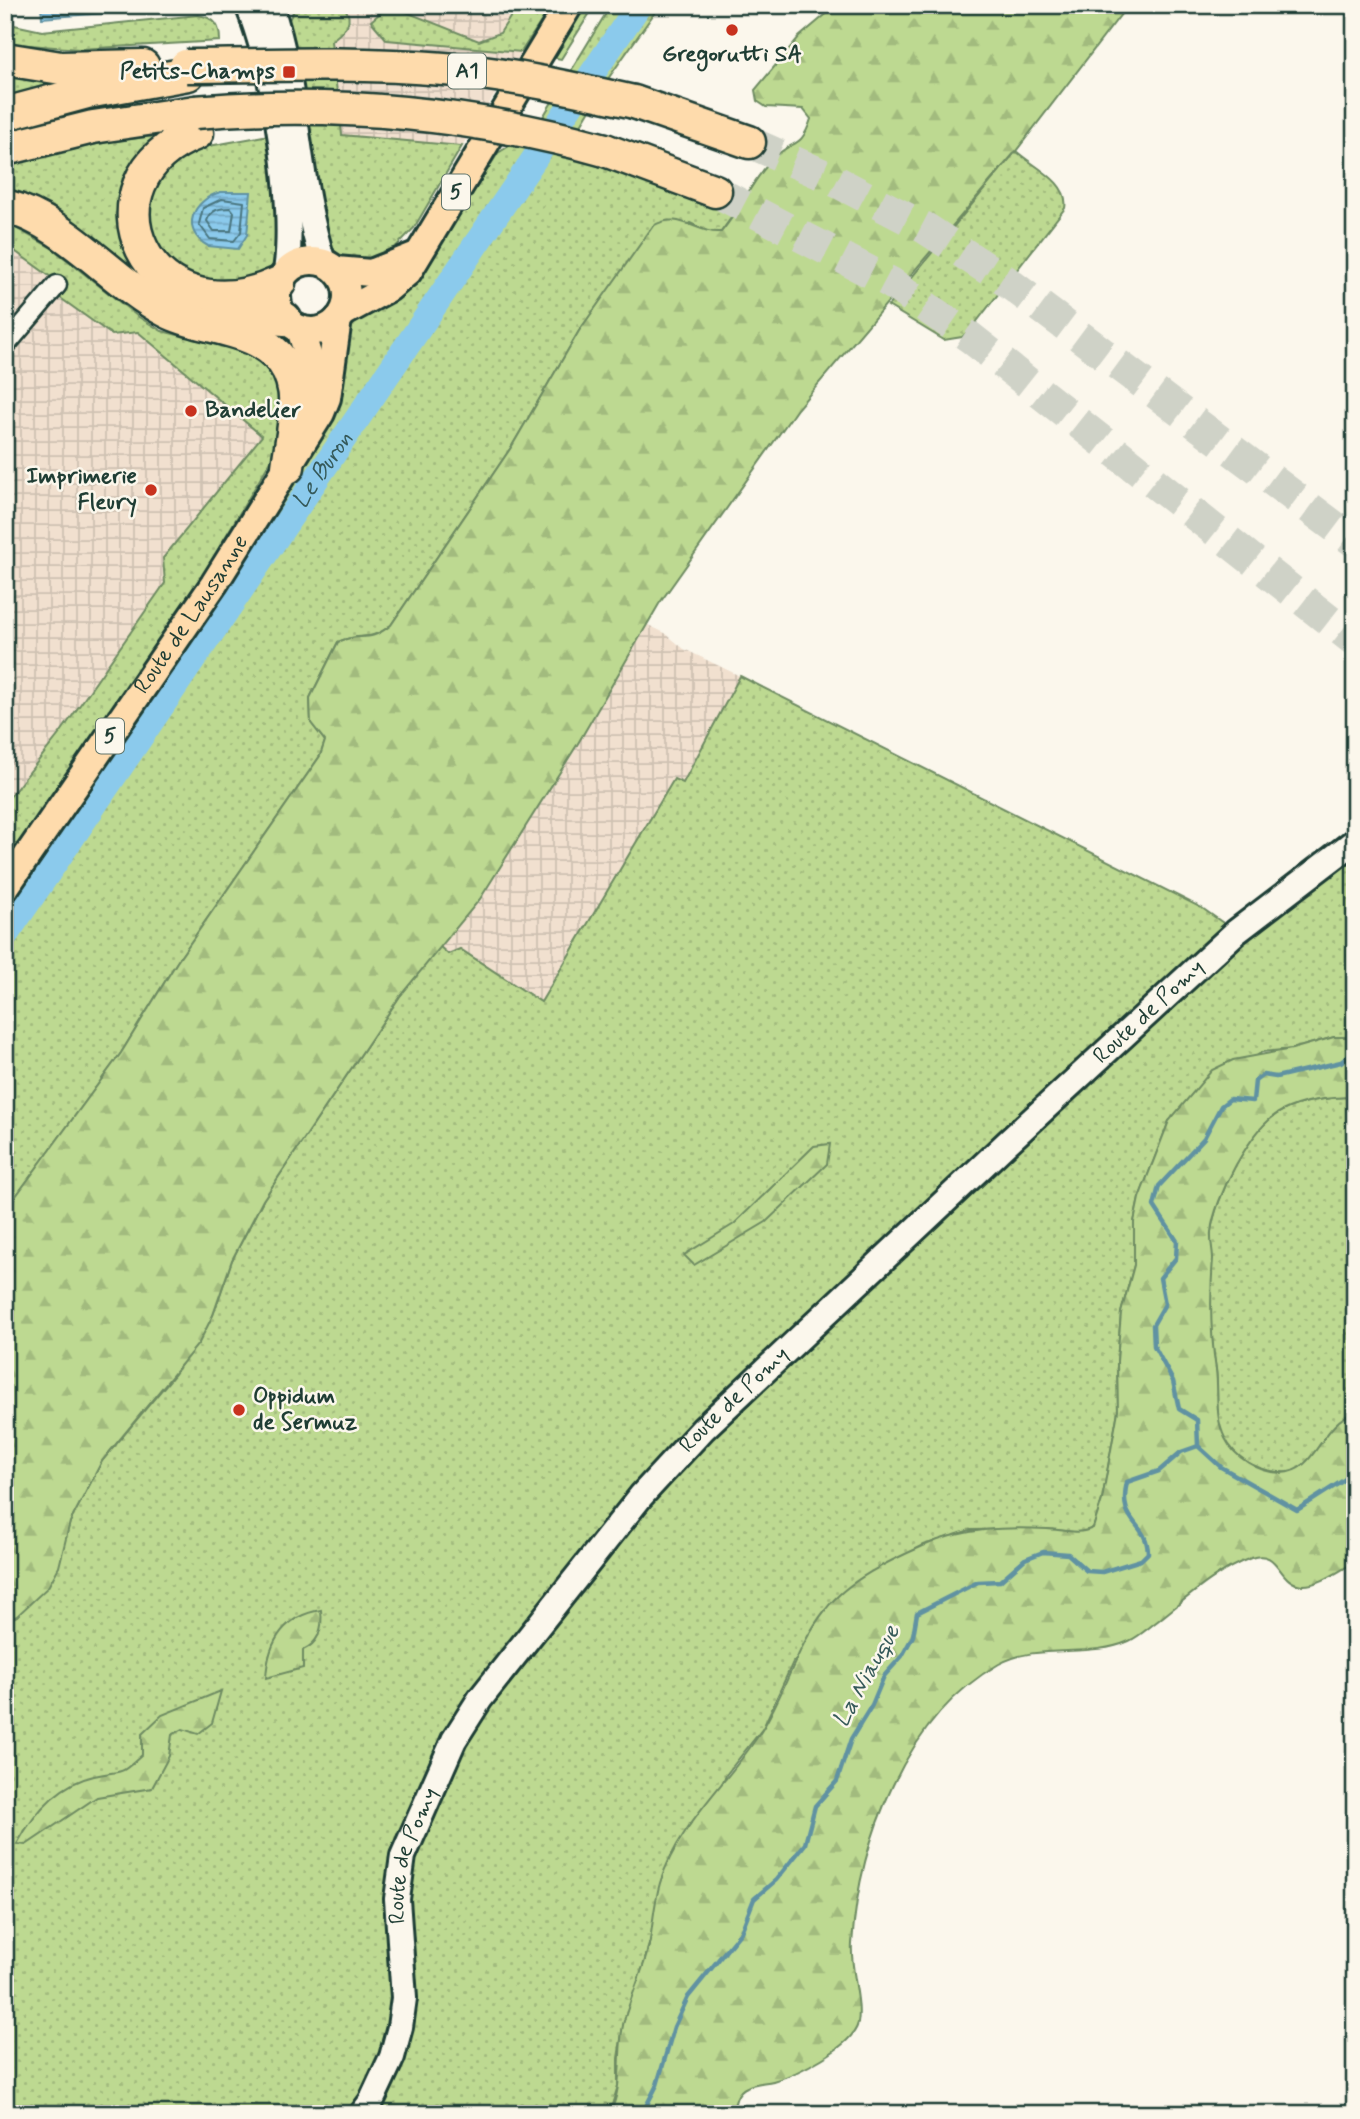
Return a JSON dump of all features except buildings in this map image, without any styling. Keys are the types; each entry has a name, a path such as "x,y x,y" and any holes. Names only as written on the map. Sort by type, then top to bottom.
{"highway":[{"path":"5,59 61,68 187,70"},
{"name":"A1","path":"187,70 297,64 373,64 472,72 567,87 634,102 749,142"},
{"path":"5,114 187,70"},
{"name":"A1","path":"196,123 381,110 486,122 605,150 715,191"},
{"path":"196,123 151,166 139,187 135,220 144,253 167,281 205,296 241,297 283,277"},
{"path":"5,149 93,127 196,123"},
{"path":"5,206 56,230 146,298 179,316 253,339 268,347 285,365 293,385 295,454"},
{"path":"179,316 207,320 252,317 293,324"}],"main road":[{"name":"5","path":"340,316 398,282 408,272 569,5"},
{"path":"330,266 347,294 340,316 320,330 293,324 278,305 283,277 306,261 371,273 416,255"},
{"name":"Route de Lausanne","path":"5,888 207,594 295,454 327,398 340,316"},
{"name":"Route de Lausanne","path":"293,324 310,361 311,378 295,454"}],"street":[{"path":"248,5 260,39 289,206 291,235 283,277"},
{"path":"270,5 290,84 313,231 330,266"},
{"path":"5,346 57,285"},
{"name":"Route de Pomy","path":"362,2114 371,2102 392,2057 400,2027 404,1998 397,1899 403,1856 454,1740 480,1699 641,1496 703,1429 1236,932 1355,841"}],"shaded area":[{"path":"343,5 552,5 462,146 342,135 331,40 348,26 350,19"},
{"path":"5,244 66,289 60,297 111,334 138,332 262,436 163,558 165,583 61,732 5,803"},
{"path":"646,624 665,633 684,649 740,676 683,783 674,779 541,1002 461,949 448,954 439,946 480,899 577,745"}],"green space":[{"path":"297,5 343,5 349,16 347,25 331,41 342,135 462,146 414,228 383,260 346,261 328,245 286,25"},
{"path":"389,5 399,5 401,10 479,41 500,33 518,5 552,5 521,52 387,40 371,21"},
{"path":"583,5 595,5 561,59 551,57"},
{"path":"611,5 660,5 610,76 572,140 715,191 741,204 721,232 711,233 690,223 612,286 579,331 512,446 391,625 370,636 353,637 338,642 310,698 311,723 325,741 320,756 177,962 121,1053 5,1211 5,904 286,485 291,487 314,448 351,323 423,263 428,265 498,153 535,130"},
{"path":"837,5 1128,5 1016,151 797,409 659,604 577,745 480,899 400,996 263,1200 232,1260 213,1315 199,1343 102,1461 70,1522 59,1567 48,1587 17,1616 5,1621 5,1211 121,1053 177,962 320,756 325,741 311,723 310,698 338,642 376,635 391,625 512,446 579,331 653,226 671,220 703,230 721,232 767,165 804,135 811,119 803,109 766,107 757,101 755,90 799,37"},
{"path":"198,15 215,23 220,41 79,49 5,43 5,23 42,31"},
{"path":"5,66 67,78 5,98"},
{"path":"171,134 128,195 187,307 5,198 5,165 106,142"},
{"path":"269,135 278,188 280,227 275,262 267,276 211,284 172,268 148,229 151,193 163,171 198,148"},
{"path":"1016,151 1056,182 1062,190 1065,208 971,329 962,337 944,340 888,306"},
{"path":"5,222 52,248 137,316 162,331 206,342 245,344 286,379 279,447 220,546 203,582 5,873 5,803 61,732 165,583 163,558 262,436 138,332 112,335 59,297 66,288 5,244"},
{"path":"740,676 1202,908 1236,932 1355,841 1355,1037 1334,1037 1292,1049 1262,1052 1169,1121 1139,1198 1134,1222 1134,1265 1121,1313 1117,1361 1118,1411 1102,1500 1093,1528 1082,1533 1048,1529 970,1530 924,1545 884,1566 793,1662 763,1728 726,1775 649,1944 639,1983 624,2021 618,2058 618,2086 609,2114 5,2114 5,1621 17,1616 64,1542 70,1522 102,1461 175,1374 213,1315 232,1260 263,1200 400,996 439,946 448,954 460,949 541,1002 674,779 683,783"},
{"path":"1334,1037 1355,1037 1355,1097 1299,1104 1270,1119 1247,1147 1219,1201 1211,1235 1212,1328 1218,1413 1222,1430 1229,1445 1248,1463 1273,1472 1293,1471 1311,1456 1333,1426 1355,1412 1355,1562 1322,1580 1302,1585 1288,1579 1268,1558 1251,1558 1213,1578 1129,1641 1097,1649 1014,1657 966,1687 937,1716 913,1749 893,1785 877,1824 856,1905 852,1944 859,2014 854,2032 822,2059 783,2078 744,2089 736,2098 734,2114 609,2114 619,2080 624,2021 649,1946 658,1891 668,1862 692,1822 762,1730 816,1623 835,1599 858,1580 897,1558 938,1540 968,1532 1000,1529 1076,1532 1093,1528 1102,1500 1118,1411 1117,1361 1121,1313 1134,1265 1134,1222 1139,1198 1169,1121 1212,1070 1233,1060 1292,1049"},
{"path":"1355,1097 1355,1412 1338,1425 1298,1469 1291,1472 1271,1471 1252,1465 1236,1454 1224,1438 1219,1422 1210,1302 1211,1235 1214,1218 1236,1164 1258,1131 1270,1119 1291,1107 1309,1102"},
{"path":"830,1144 827,1164 766,1222 694,1265 684,1255 734,1224 814,1146"},
{"path":"321,1610 319,1634 313,1643 303,1650 303,1668 266,1678 270,1653 280,1633 297,1618"},
{"path":"221,1691 212,1723 198,1734 183,1729 172,1735 169,1756 152,1788 97,1797 26,1845 17,1844 39,1811 58,1793 81,1780 120,1772 142,1755 142,1734 162,1715"}],"water":[{"path":"41,5 129,5 129,11 42,18"},
{"path":"221,192 251,192 247,235 238,249 208,246 194,232 193,216 197,208 203,201"}],"waterway":[{"name":"Le Buron","path":"5,936 639,5"},
{"path":"1355,1051 1341,1062 1276,1077 1263,1075 1255,1081 1253,1101 1230,1099 1221,1106 1204,1138 1159,1186 1154,1206 1177,1241 1176,1258 1160,1278 1165,1304 1153,1325 1154,1346 1173,1381 1179,1409 1197,1420 1198,1446 1221,1467 1297,1510 1355,1473"},
{"name":"La Niauque","path":"642,2114 657,2085 674,2027 688,1997 741,1932 754,1899 776,1880 805,1844 815,1806 837,1781 851,1739 872,1705 884,1676 902,1656 913,1636 917,1613 978,1582 1000,1581 1025,1559 1043,1552 1068,1554 1087,1571 1102,1572 1141,1560 1148,1553 1143,1534 1126,1507 1127,1482 1159,1471 1181,1452 1198,1446"}],"tunnel":[{"path":"749,142 826,176 925,228 1006,281 1355,542"},
{"path":"715,191 891,283 971,338 1355,641"}],"place":[{"name":"Gregorutti SA","path":"732,30"},
{"name":"Petits-Champs","path":"289,72"},
{"name":"Bandelier","path":"191,411"},
{"name":"Imprimerie Fleury","path":"151,490"},
{"name":"Oppidum de Sermuz","path":"239,1410"}]}
